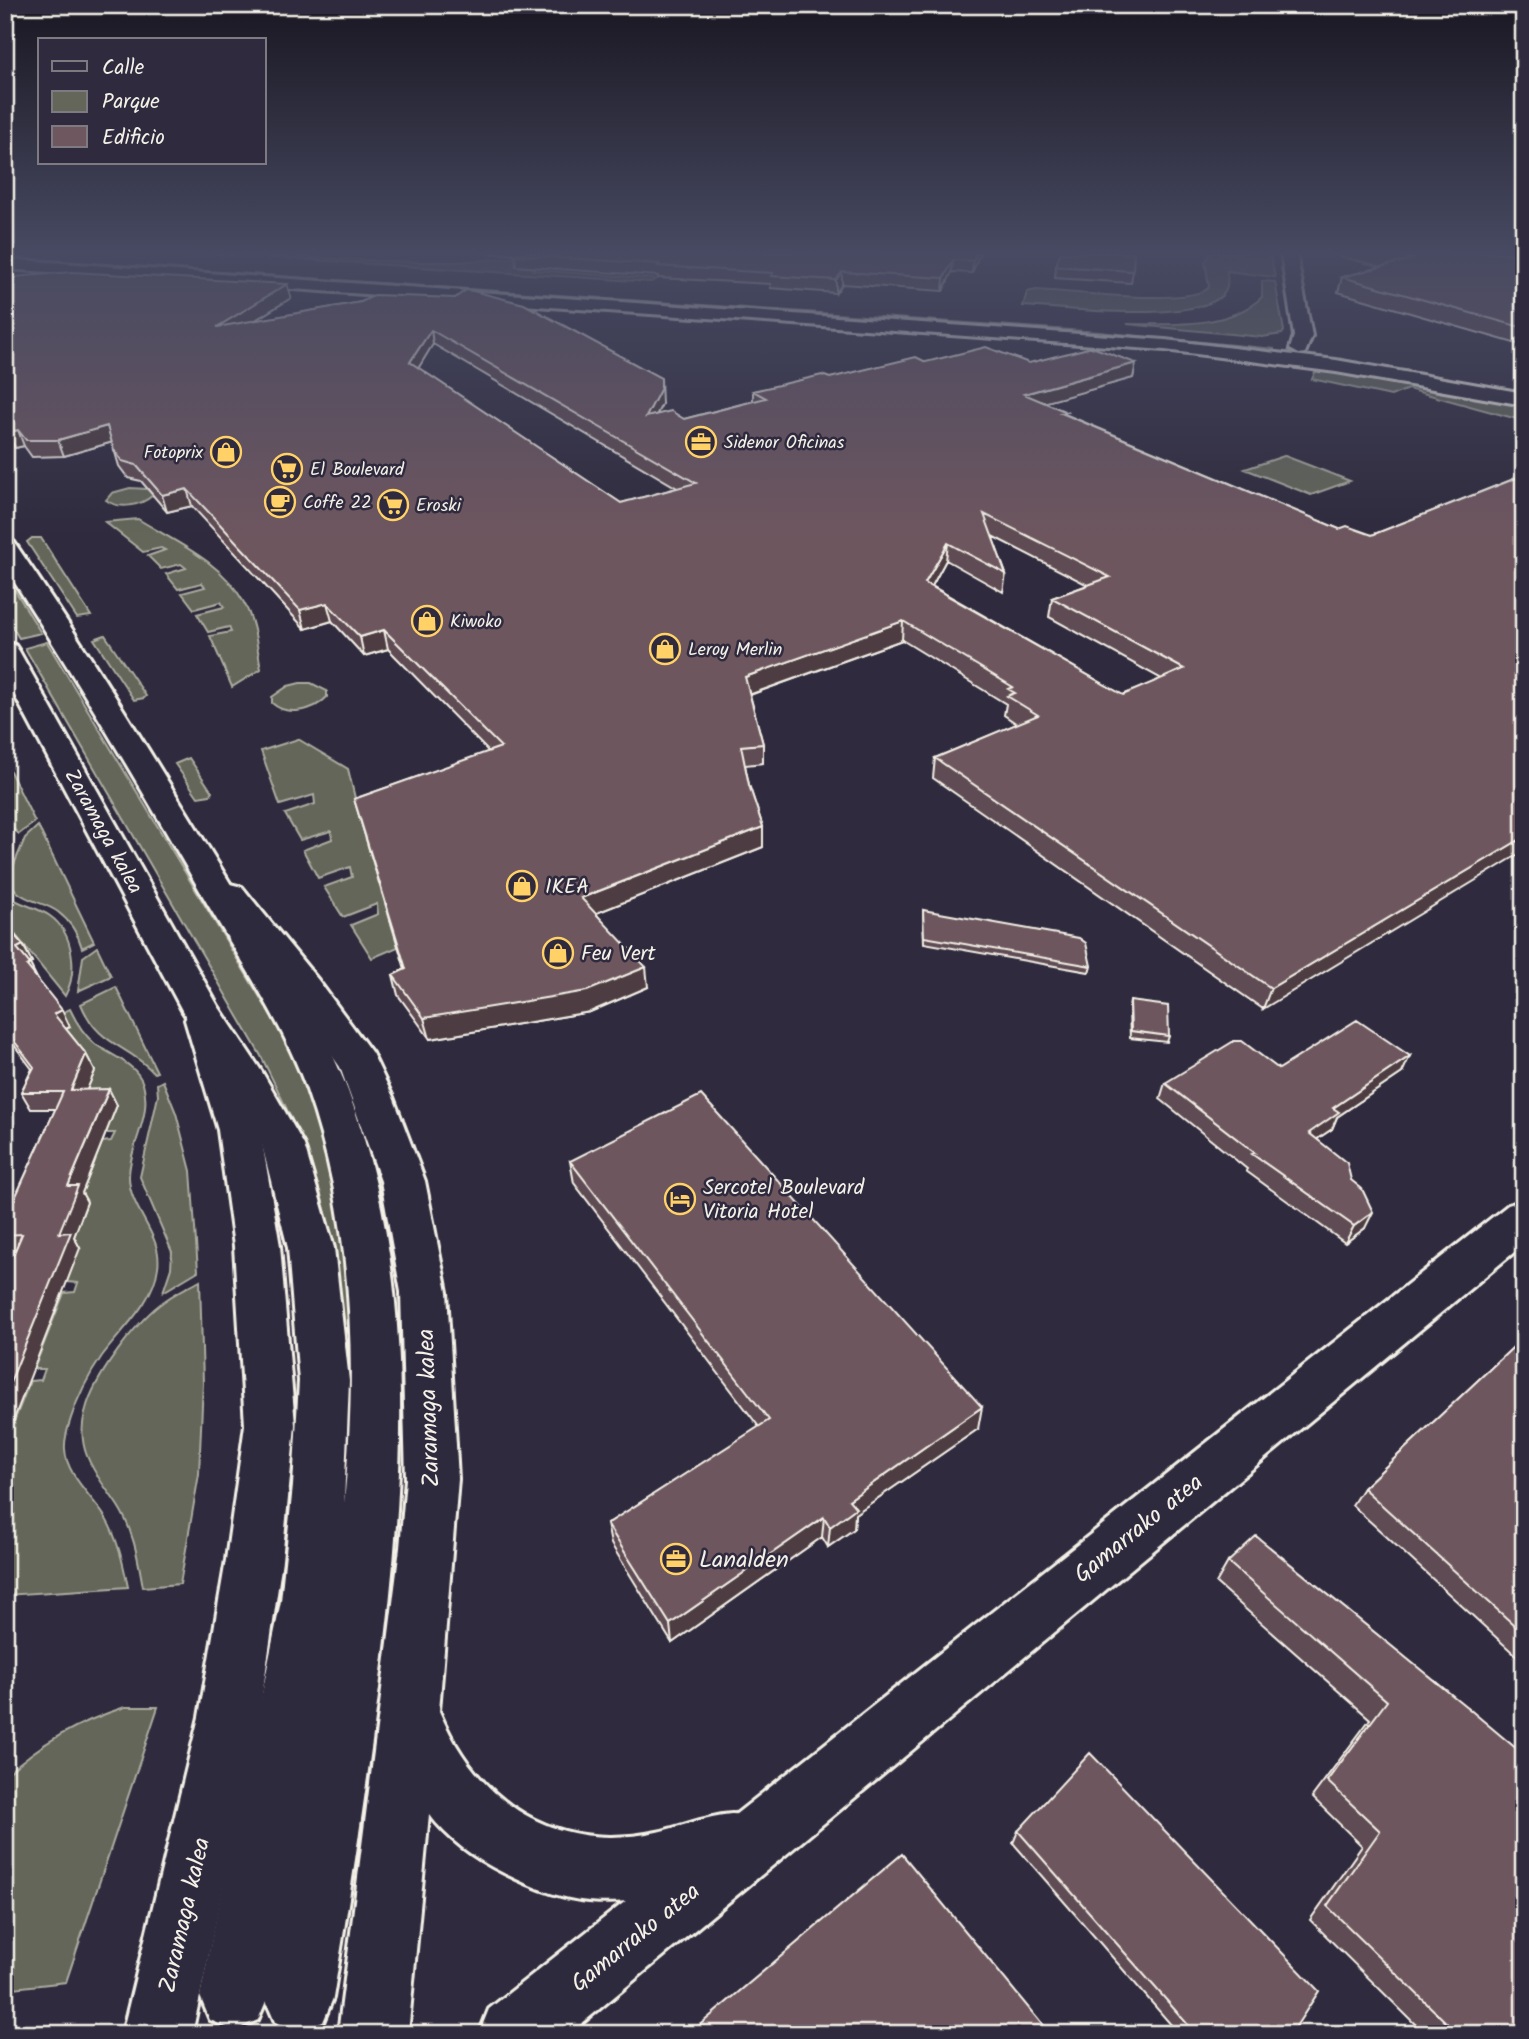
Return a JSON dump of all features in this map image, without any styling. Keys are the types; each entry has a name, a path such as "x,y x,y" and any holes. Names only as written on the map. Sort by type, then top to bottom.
{"main road":[{"path":"1191,348 1353,368 1524,399"},
{"path":"1291,348 1524,386"},
{"name":"Zaramaga kalea","path":"5,547 192,847 296,1024 326,1088 352,1170 366,1242 374,1312 376,1408 371,1527 347,1718 299,1998"},
{"name":"Zaramaga kalea","path":"9,668 202,1012 248,1082 283,1145 311,1248 324,1381 309,1601 234,1996"},
{"name":"Zaramaga kalea","path":"192,847 305,989 358,1063 373,1097 402,1181 424,1292 432,1466 427,1548 373,2034"},
{"name":"Zaramaga kalea","path":"157,2034 229,1717 254,1560 270,1425 257,1246 239,1130 202,1012"},
{"name":"Gamarrako atea","path":"514,2034 1290,1404 1524,1219"},
{"name":"Gamarrako atea","path":"410,1715 439,1777 465,1810 520,1849 580,1868 612,1870 755,1840"}],"green space":[{"path":"1316,370 1524,405 1524,421 1408,389 1391,396 1312,379"},
{"path":"1284,456 1350,481 1311,495 1245,469"},
{"path":"130,488 147,489 153,495 142,502 123,506 106,500 112,493"},
{"path":"138,519 196,554 234,587 250,617 261,669 232,687 210,636 231,632 229,627 208,632 197,614 224,607 221,602 194,609 182,593 205,587 202,583 178,589 166,574 186,568 181,564 161,569 148,556 165,550 161,548 143,552 105,522"},
{"path":"32,538 41,538 91,616 77,618 27,542"},
{"path":"5,574 41,633 19,638 5,615"},
{"path":"105,635 146,696 144,698 134,700 94,639"},
{"path":"47,642 288,1044 314,1103 335,1178 358,1330 340,1333 333,1248 326,1212 293,1121 261,1056 25,648"},
{"path":"311,683 327,691 327,697 308,709 293,711 272,703 272,697 288,686"},
{"path":"298,739 348,769 398,947 372,958 351,925 378,914 377,904 343,917 324,887 352,877 350,867 318,878 303,850 332,839 331,831 300,840 285,814 315,804 314,795 280,805 261,751"},
{"path":"189,758 212,792 210,795 198,797 175,764"},
{"path":"5,761 35,822 19,834 5,822"},
{"path":"38,826 94,942 82,948 73,928 62,916 21,894 11,883 10,874 25,838"},
{"path":"5,893 50,916 64,932 69,942 72,965 72,976 65,996 5,922"},
{"path":"97,947 111,976 78,991 83,957"},
{"path":"116,987 157,1072 154,1073 96,1029 81,1004"},
{"path":"70,1009 80,1028 91,1040 135,1071 143,1084 145,1096 143,1119 129,1177 134,1200 156,1244 158,1267 144,1303 88,1378 66,1433 65,1445 70,1468 105,1517 113,1534 128,1587 5,1595 5,1445 30,1381 41,1380 45,1369 34,1369 64,1293 75,1292 78,1283 67,1282 56,1250 102,1142 111,1141 115,1133 106,1133 80,1106 53,1017"},
{"path":"163,1081 176,1113 191,1171 198,1271 163,1292 171,1268 172,1252 140,1177 158,1096 157,1084"},
{"path":"200,1280 203,1383 199,1474 180,1584 143,1587 135,1545 128,1525 87,1456 83,1421 97,1382 127,1339 159,1305"},
{"path":"125,1707 158,1707 66,1982 5,1989 5,1776 32,1753 61,1734"}],"building":[{"path":"5,348 419,348 410,362 621,503 696,483 462,348 606,348 661,378 661,388 646,417 671,411 684,419 766,398 753,391 822,375 830,378 916,357 926,362 989,348 1029,363 1095,348 1136,363 1024,394 1067,412 1061,413 1339,529 1347,526 1372,535 1524,475 1524,837 1271,988 935,758 1038,715 1007,696 1015,693 1008,689 1013,687 903,621 745,677 763,744 741,746 749,785 763,827 581,898 646,967 587,991 424,1018 393,975 406,969 354,799 501,747 384,630 360,637 327,603 300,610 187,489 162,495 136,465 122,461 114,450 107,426 58,440 26,440 18,430 9,432 5,426","holes":["984,514 1110,577 1052,598 1184,669 1123,695 925,583 948,543 1006,574"]},
{"path":"923,910 1079,938 1086,943 1091,966 924,937"},
{"path":"5,924 23,945 17,948 30,964 27,966 62,1010 54,1014 86,1054 71,1090 109,1089 68,1186 78,1186 59,1233 71,1232 5,1395 5,1274 22,1234 5,1235 5,1220 63,1092 21,1092 34,1067 5,1029"},
{"path":"1130,1001 1168,1006 1169,1036 1131,1031"},
{"path":"1357,1020 1410,1056 1333,1108 1339,1112 1309,1133 1347,1163 1351,1180 1362,1189 1373,1212 1354,1226 1252,1154 1255,1153 1165,1083 1234,1041 1242,1041 1279,1069"},
{"path":"701,1095 982,1407 849,1500 856,1508 830,1527 824,1517 670,1624 607,1524 769,1420 570,1161"},
{"path":"1524,1337 1524,1634 1363,1488"},
{"path":"1256,1536 1524,1755 1524,2034 1458,2034 1327,1906 1380,1831 1327,1781 1387,1701 1228,1562"},
{"path":"1090,1753 1319,1991 1291,2034 1196,2034 1018,1831"},
{"path":"902,1854 1050,2034 689,2034"}],"place":[{"name":"Sidenor Oficinas","path":"701,442"},
{"name":"Fotoprix","path":"226,452"},
{"name":"El Boulevard","path":"287,469"},
{"name":"Coffe 22","path":"280,502"},
{"name":"Eroski","path":"393,505"},
{"name":"Kiwoko","path":"427,621"},
{"name":"Leroy Merlin","path":"665,649"},
{"name":"IKEA","path":"522,886"},
{"name":"Feu Vert","path":"558,953"},
{"name":"Sercotel Boulevard Vitoria Hotel","path":"680,1199"},
{"name":"Lanalden","path":"676,1559"}]}
